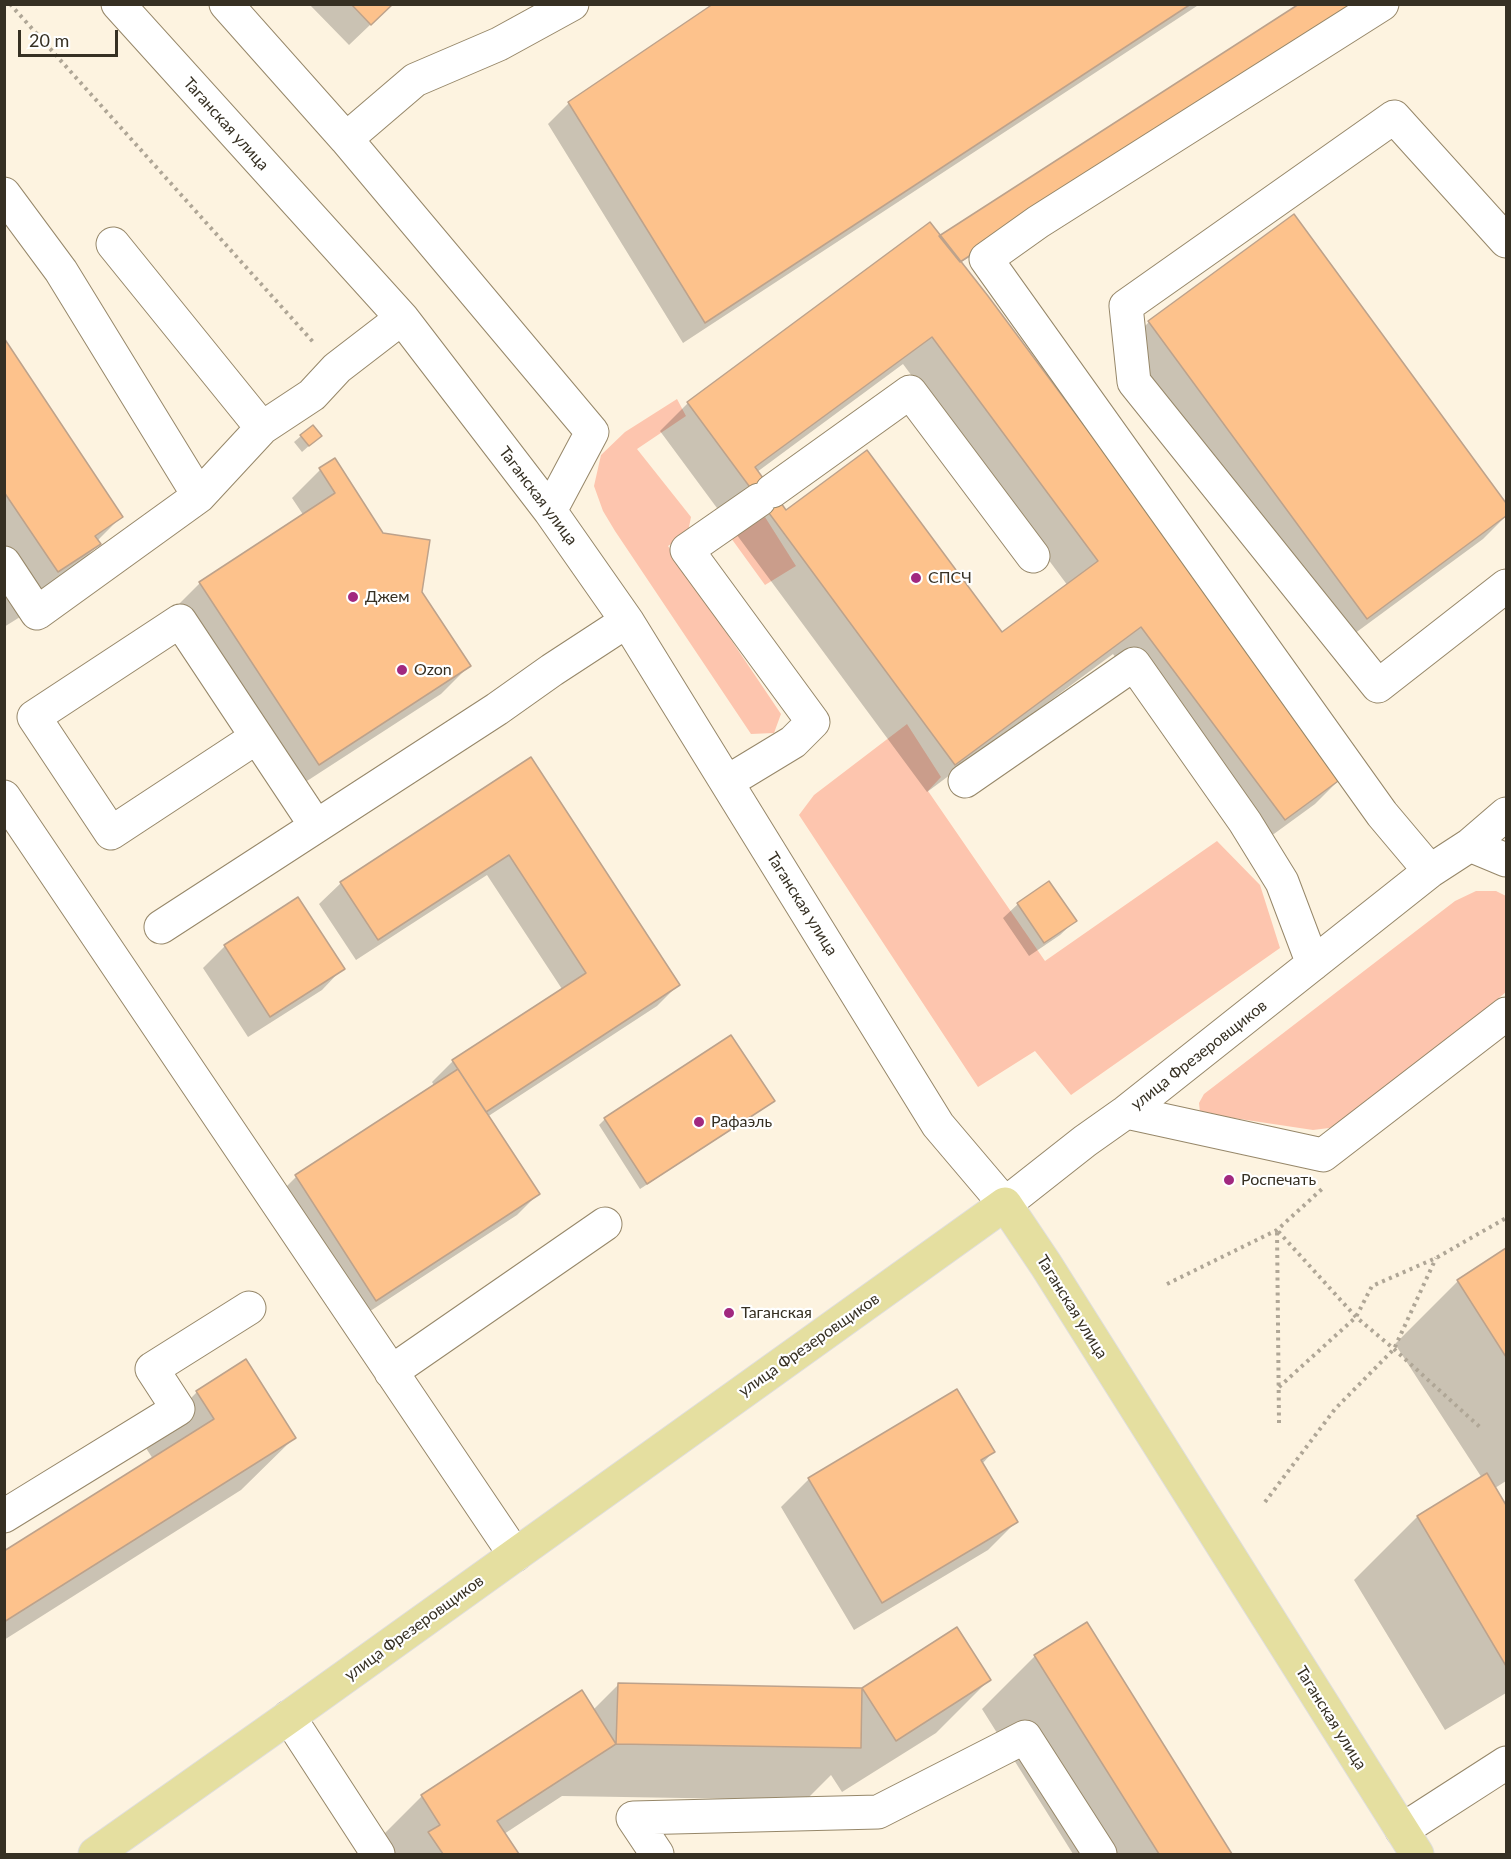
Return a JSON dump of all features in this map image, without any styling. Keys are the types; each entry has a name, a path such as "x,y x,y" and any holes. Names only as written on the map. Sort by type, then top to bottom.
{"main road":[{"name":"улица Фрезеровщиков","path":"95,1854 290,1717 1005,1204"},
{"name":"Таганская улица","path":"1005,1204 1046,1265 1409,1842"}],"street":[{"name":"Таганская улица","path":"118,4 402,318 550,511 627,621 938,1125 1005,1204"},
{"path":"226,4 346,139 592,432 550,511"},
{"path":"346,139 415,80 499,44 572,4"},
{"path":"1382,4 1038,222 986,260 1382,814 1430,871"},
{"path":"1506,242 1394,117 1126,306 1134,382 1378,686 1506,586"},
{"path":"4,194 61,271 199,496"},
{"path":"113,244 262,428"},
{"path":"4,564 37,613 199,496 262,428 312,395 337,368 402,318"},
{"path":"727,782 793,742 813,722 687,550 910,392 1033,556"},
{"path":"257,737 111,833 34,717 180,621 257,737 316,826"},
{"path":"161,927 497,709 627,621"},
{"path":"965,781 1134,664 1245,822 1282,882 1313,964"},
{"path":"4,797 514,1555"},
{"name":"улица Фрезеровщиков","path":"1005,1204 1126,1112 1430,871 1470,845 1506,814"},
{"path":"1470,845 1506,860"},
{"path":"1126,1112 1323,1155 1506,1014"},
{"path":"391,1372 604,1224"},
{"path":"4,1516 178,1409 152,1370 249,1308"},
{"path":"290,1717 378,1854"},
{"path":"657,1854 633,1818 878,1812 1025,1737 1100,1854"},
{"path":"1409,1842 1506,1762"}],"path":[{"path":"10,4 337,368"},
{"path":"1167,1284 1277,1230 1329,1182"},
{"path":"1279,1387 1356,1317 1372,1286 1436,1258 1506,1218"},
{"path":"1277,1230 1356,1317 1482,1430"},
{"path":"1277,1230 1279,1423"},
{"path":"1265,1502 1335,1409 1394,1349 1436,1258"}],"shaded area":[{"path":"677,399 686,416 637,449 691,517 688,532 668,546 781,714 774,733 751,734 615,531 603,511 594,486 601,455 625,432"},
{"path":"765,517 796,566 765,585 731,538"},
{"path":"907,724 941,777 928,791 1045,961 1217,841 1260,885 1280,948 1071,1095 1035,1051 978,1087 799,815 814,795"},
{"path":"1476,891 1496,891 1506,896 1506,992 1359,1114 1337,1127 1313,1130 1200,1113 1199,1103 1204,1094 1455,901"}],"building":[{"path":"351,4 393,4 371,25"},
{"path":"713,4 1191,4 705,323 568,102"},
{"path":"1299,4 1361,4 960,262 939,236"},
{"path":"1294,214 1506,503 1506,516 1367,619 1148,321"},
{"path":"930,222 988,296 1345,776 1285,820 1141,627 955,765 687,402","holes":["932,337 1098,561 1002,632 867,450 786,510 755,467"]},
{"path":"4,338 123,517 95,536 101,544 58,572 4,492"},
{"path":"313,425 322,436 309,446 300,435"},
{"path":"335,458 383,533 430,540 422,592 471,666 319,765 199,582 335,493 319,468"},
{"path":"531,757 680,985 486,1112 452,1060 586,973 509,855 378,940 340,882"},
{"path":"1049,881 1077,921 1044,943 1017,903"},
{"path":"298,897 345,969 270,1017 224,945"},
{"path":"731,1035 775,1101 647,1184 604,1118"},
{"path":"458,1069 540,1194 376,1301 295,1175"},
{"path":"1506,1248 1506,1357 1457,1280"},
{"path":"246,1359 296,1438 4,1622 4,1551 214,1419 196,1391"},
{"path":"957,1389 995,1452 981,1460 1018,1522 882,1603 808,1478"},
{"path":"1487,1473 1506,1505 1506,1666 1417,1516"},
{"path":"1087,1622 1232,1854 1159,1854 1034,1655"},
{"path":"957,1627 991,1680 896,1741 862,1688"},
{"path":"618,1683 862,1688 861,1748 616,1744"},
{"path":"582,1690 616,1744 497,1821 519,1854 443,1854 428,1832 440,1825 421,1795"}],"place":[{"name":"СПСЧ","path":"916,578"},
{"name":"Джем","path":"353,597"},
{"name":"Ozon","path":"402,670"},
{"name":"Рафаэль","path":"699,1122"},
{"name":"Роспечать","path":"1229,1180"},
{"name":"Таганская","path":"729,1313"}]}
